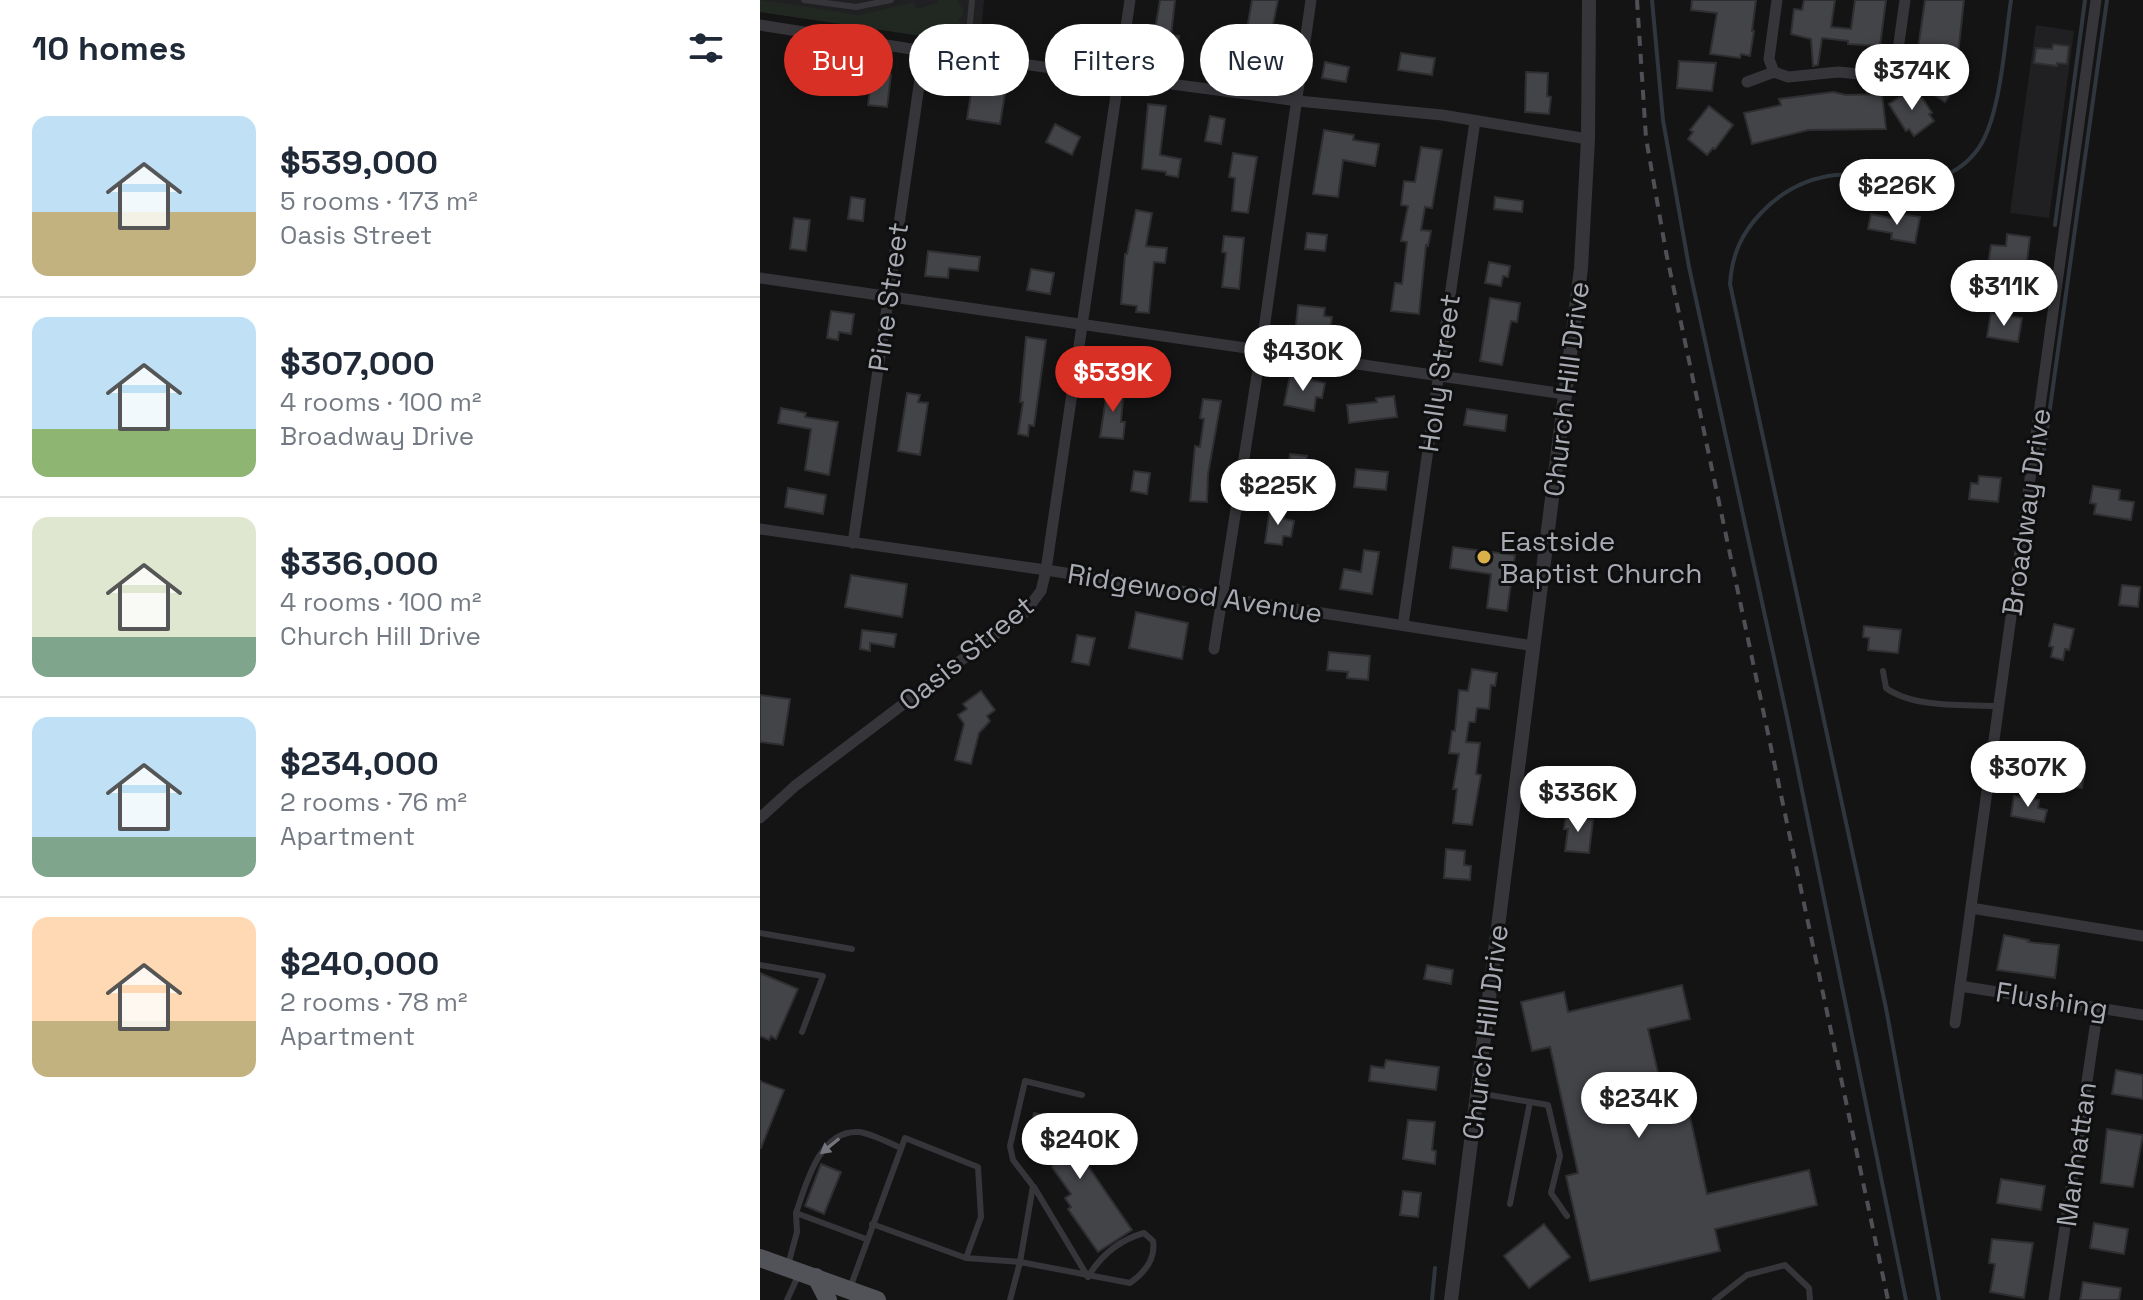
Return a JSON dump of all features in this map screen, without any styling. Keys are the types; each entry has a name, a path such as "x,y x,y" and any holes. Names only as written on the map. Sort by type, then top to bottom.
{"main road":[{"path":"760,1258 877,1300"},
{"path":"801,1271 828,1300"}],"street":[{"name":"Oasis Street","path":"1126,24 1130,0"},
{"path":"1214,649 1311,0"},
{"name":"Church Hill Drive","path":"1451,1300 1581,268 1588,139 1589,0"},
{"path":"1774,72 1769,59 1777,0"},
{"path":"1747,82 1774,72 1788,77 1838,72 1877,75 1890,70 1897,57 1905,0"},
{"name":"Broadway Drive","path":"1955,1023 2096,0"},
{"path":"760,25 909,49"},
{"path":"1184,86 1442,115 1588,139"},
{"name":"Pine Street","path":"853,543 917,96"},
{"name":"Oasis Street","path":"760,818 795,786 1025,612 1041,591 1115,96"},
{"name":"Holly Street","path":"1403,625 1475,121"},
{"path":"760,278 1565,394"},
{"name":"Ridgewood Avenue","path":"760,529 1534,646"},
{"path":"1971,908 2143,936"},
{"name":"Flushing","path":"1960,986 2143,1015"},
{"name":"Manhattan","path":"2054,1300 2098,1008"}],"lane":[{"path":"804,0 856,7 891,0"},
{"path":"970,24 972,0"},
{"path":"1883,671 1886,688 1911,700 1999,706"},
{"path":"760,933 852,949"},
{"path":"760,965 823,976 802,1032"},
{"path":"1082,1095 1025,1081 1010,1146 1013,1160 1033,1186 1088,1277"},
{"path":"1478,1093 1548,1105 1560,1156 1551,1193 1567,1216"},
{"path":"1510,1204 1530,1102"},
{"path":"787,1300 801,1271 796,1213 812,1166 822,1151 842,1137 859,1132 901,1148"},
{"path":"855,1294 866,1239 905,1138 978,1167 981,1217 966,1258"},
{"path":"1010,1300 1033,1186"},
{"path":"796,1213 866,1239"},
{"path":"872,1224 966,1258 1020,1262 1088,1277 1130,1283 1141,1275 1155,1253 1153,1241 1144,1233 1130,1237 1098,1259 1088,1277"},
{"path":"1715,1300 1747,1275 1785,1265 1809,1288 1810,1300"}],"shaded area":[{"path":"760,0 984,0 982,24 909,24 909,34 893,31 893,24 842,24 760,12"},
{"path":"760,0 860,15 914,2 916,9 938,3 938,0 957,0 963,15 958,21 962,24 909,24 909,34 893,32 893,24 841,24 760,12"},
{"path":"2036,25 2074,31 2049,218 2010,213"}],"building":[{"path":"1160,0 1175,0 1172,24 1156,24"},
{"path":"1252,0 1278,0 1273,24 1248,24"},
{"path":"1692,0 1756,0 1750,56 1741,54 1740,58 1710,54 1717,13 1691,10"},
{"path":"1804,0 1835,0 1831,27 1851,29 1855,0 1886,0 1880,46 1822,38 1818,65 1813,66 1811,39 1791,34 1794,9 1802,10"},
{"path":"1925,0 1964,0 1958,54 1949,53 1946,70 1960,82 1945,102 1912,81 1932,51 1918,49"},
{"path":"2053,44 2069,46 2067,64 2034,63 2036,48 2052,49"},
{"path":"1401,53 1435,58 1432,75 1398,70"},
{"path":"1679,61 1716,63 1712,91 1677,88"},
{"path":"1325,62 1349,67 1346,82 1322,78"},
{"path":"1526,72 1548,73 1547,96 1551,97 1549,114 1525,112"},
{"path":"1915,87 1934,121 1914,136 1909,129 1906,131 1889,104"},
{"path":"1833,92 1846,95 1882,94 1886,129 1808,130 1752,144 1744,113 1781,105 1779,99"},
{"path":"869,96 888,96 887,107 868,105"},
{"path":"971,96 1005,96 1000,124 967,119"},
{"path":"1148,104 1166,106 1160,155 1181,159 1178,177 1142,169"},
{"path":"1709,106 1733,125 1707,155 1688,139 1693,132 1690,130"},
{"path":"1210,116 1225,119 1221,144 1205,141"},
{"path":"1055,124 1080,137 1072,155 1046,142"},
{"path":"1324,130 1354,135 1353,140 1379,144 1375,166 1343,160 1338,197 1313,194"},
{"path":"1421,147 1442,150 1432,208 1425,207 1421,230 1431,231 1426,245 1419,314 1391,311 1395,283 1402,284 1407,242 1401,241 1408,206 1401,205 1404,181 1415,182"},
{"path":"1233,153 1257,157 1248,213 1232,211 1235,178 1229,177"},
{"path":"851,197 865,199 863,221 848,219"},
{"path":"1495,197 1523,201 1522,212 1494,209"},
{"path":"1136,210 1152,213 1146,246 1167,248 1165,263 1154,262 1149,313 1136,312 1137,306 1121,304 1125,254"},
{"path":"1871,214 1900,220 1901,214 1920,217 1915,243 1891,239 1892,233 1868,229"},
{"path":"794,218 810,220 806,251 790,249"},
{"path":"1307,233 1327,235 1325,251 1305,249"},
{"path":"2007,234 2030,237 2026,269 1988,265 1991,245 2006,246"},
{"path":"1224,236 1244,238 1239,289 1222,287 1226,253 1222,252"},
{"path":"928,251 980,257 978,271 949,268 948,278 925,276"},
{"path":"1489,262 1510,266 1508,277 1503,276 1501,286 1485,283"},
{"path":"1031,269 1054,273 1050,294 1027,290"},
{"path":"1490,298 1520,303 1517,322 1511,321 1502,365 1480,361"},
{"path":"1298,305 1325,308 1324,316 1332,317 1329,337 1295,334"},
{"path":"831,311 854,314 851,334 839,332 838,340 827,338"},
{"path":"1991,313 2022,318 2018,342 1987,337"},
{"path":"1026,337 1046,340 1034,426 1029,425 1028,436 1018,434"},
{"path":"1290,376 1325,383 1322,398 1316,397 1314,411 1284,405"},
{"path":"1108,385 1124,387 1123,439 1100,437"},
{"path":"907,393 920,395 918,402 928,403 920,455 898,451"},
{"path":"1394,396 1397,417 1349,423 1347,405 1377,402 1376,398"},
{"path":"1203,399 1221,401 1208,474 1207,502 1190,501 1195,446 1200,447 1204,419 1200,418"},
{"path":"781,408 806,413 805,417 838,422 829,475 805,470 811,429 778,423"},
{"path":"1467,409 1507,415 1505,431 1464,425"},
{"path":"1290,454 1307,456 1304,488 1296,487 1295,491 1276,489 1279,461 1289,462"},
{"path":"1356,469 1388,472 1386,490 1354,487"},
{"path":"1134,471 1150,473 1147,494 1131,491"},
{"path":"1979,476 2001,478 1998,502 1969,499 1971,483 1978,484"},
{"path":"2093,486 2120,490 2119,500 2134,502 2131,520 2094,514 2096,504 2090,503"},
{"path":"788,488 826,495 823,514 785,507"},
{"path":"1270,508 1285,511 1284,519 1294,521 1291,537 1283,536 1282,545 1265,543"},
{"path":"1453,547 1515,555 1507,611 1487,608 1491,574 1450,568"},
{"path":"1364,550 1379,552 1372,594 1340,589 1344,569 1361,572"},
{"path":"851,575 907,584 902,617 845,607"},
{"path":"2122,585 2140,587 2138,607 2119,605"},
{"path":"1136,612 1188,623 1182,659 1129,648"},
{"path":"2054,624 2074,629 2063,660 2051,657 2053,647 2049,646"},
{"path":"1864,626 1901,630 1898,653 1868,650 1869,638 1863,637"},
{"path":"862,630 896,634 894,647 870,643 870,651 860,649"},
{"path":"1077,635 1095,638 1089,665 1072,662"},
{"path":"1329,652 1370,656 1368,680 1347,678 1348,672 1327,670"},
{"path":"1472,669 1497,673 1495,686 1491,685 1489,709 1477,708 1475,722 1469,722 1466,742 1480,743 1476,774 1481,775 1472,825 1453,823 1457,789 1453,789 1459,754 1449,753 1452,731 1455,731 1459,690 1468,691"},
{"path":"981,691 995,710 987,716 990,721 979,733 971,764 955,760 964,724 958,715 967,709 963,704"},
{"path":"760,695 790,699 783,745 760,742"},
{"path":"2059,746 2078,748 2074,773 2084,775 2082,788 2042,782 2047,753 2057,754"},
{"path":"2014,796 2039,800 2038,808 2047,810 2044,822 2011,816"},
{"path":"1566,816 1593,820 1589,853 1565,851"},
{"path":"1446,849 1465,851 1464,865 1471,866 1470,880 1444,878"},
{"path":"2004,935 2028,942 2059,945 2055,978 1997,970"},
{"path":"1427,965 1453,970 1451,984 1424,979"},
{"path":"760,973 798,989 776,1039 760,1036"},
{"path":"1682,985 1690,1019 1648,1029 1666,1108 1687,1103 1707,1194 1809,1170 1817,1205 1715,1229 1720,1251 1590,1281 1566,1176 1578,1173 1550,1047 1532,1051 1521,1002 1564,992 1568,1012"},
{"path":"1386,1060 1439,1067 1436,1090 1369,1081 1371,1066 1384,1068"},
{"path":"2116,1070 2143,1075 2143,1099 2112,1094"},
{"path":"760,1081 784,1090 761,1148 760,1148"},
{"path":"1034,1113 1086,1125 1079,1153 1132,1230 1098,1252 1068,1209 1071,1207 1065,1198 1071,1194 1052,1167 1057,1149 1028,1142"},
{"path":"1408,1120 1435,1122 1432,1150 1436,1151 1435,1164 1403,1159"},
{"path":"2107,1129 2143,1135 2133,1187 2101,1183"},
{"path":"821,1164 841,1172 824,1214 805,1206"},
{"path":"2001,1179 2045,1186 2041,1210 1997,1203"},
{"path":"1403,1191 1421,1193 1418,1217 1400,1215"},
{"path":"2094,1223 2128,1229 2124,1254 2090,1248"},
{"path":"1544,1224 1570,1257 1529,1288 1504,1256"},
{"path":"1992,1239 2033,1243 2024,1298 1990,1292 1995,1264 1989,1263"},
{"path":"2083,1282 2121,1288 2119,1300 2080,1300"}],"waterway":[{"path":"1652,0 1663,120 1689,267 1787,717 1906,1300"},
{"path":"1939,1300 1886,1008 1730,284 1735,254 1748,229 1769,205 1795,187 1836,175 1930,179 1963,165 1978,149 1992,118 2011,0"},
{"path":"2055,225 2085,0"},
{"path":"2044,451 2107,0"},
{"path":"1432,1300 1435,1268"}],"railway":[{"path":"1637,0 1646,138 1666,252 1888,1300"}],"place":[{"name":"Eastside Baptist Church","path":"1484,557"}]}
